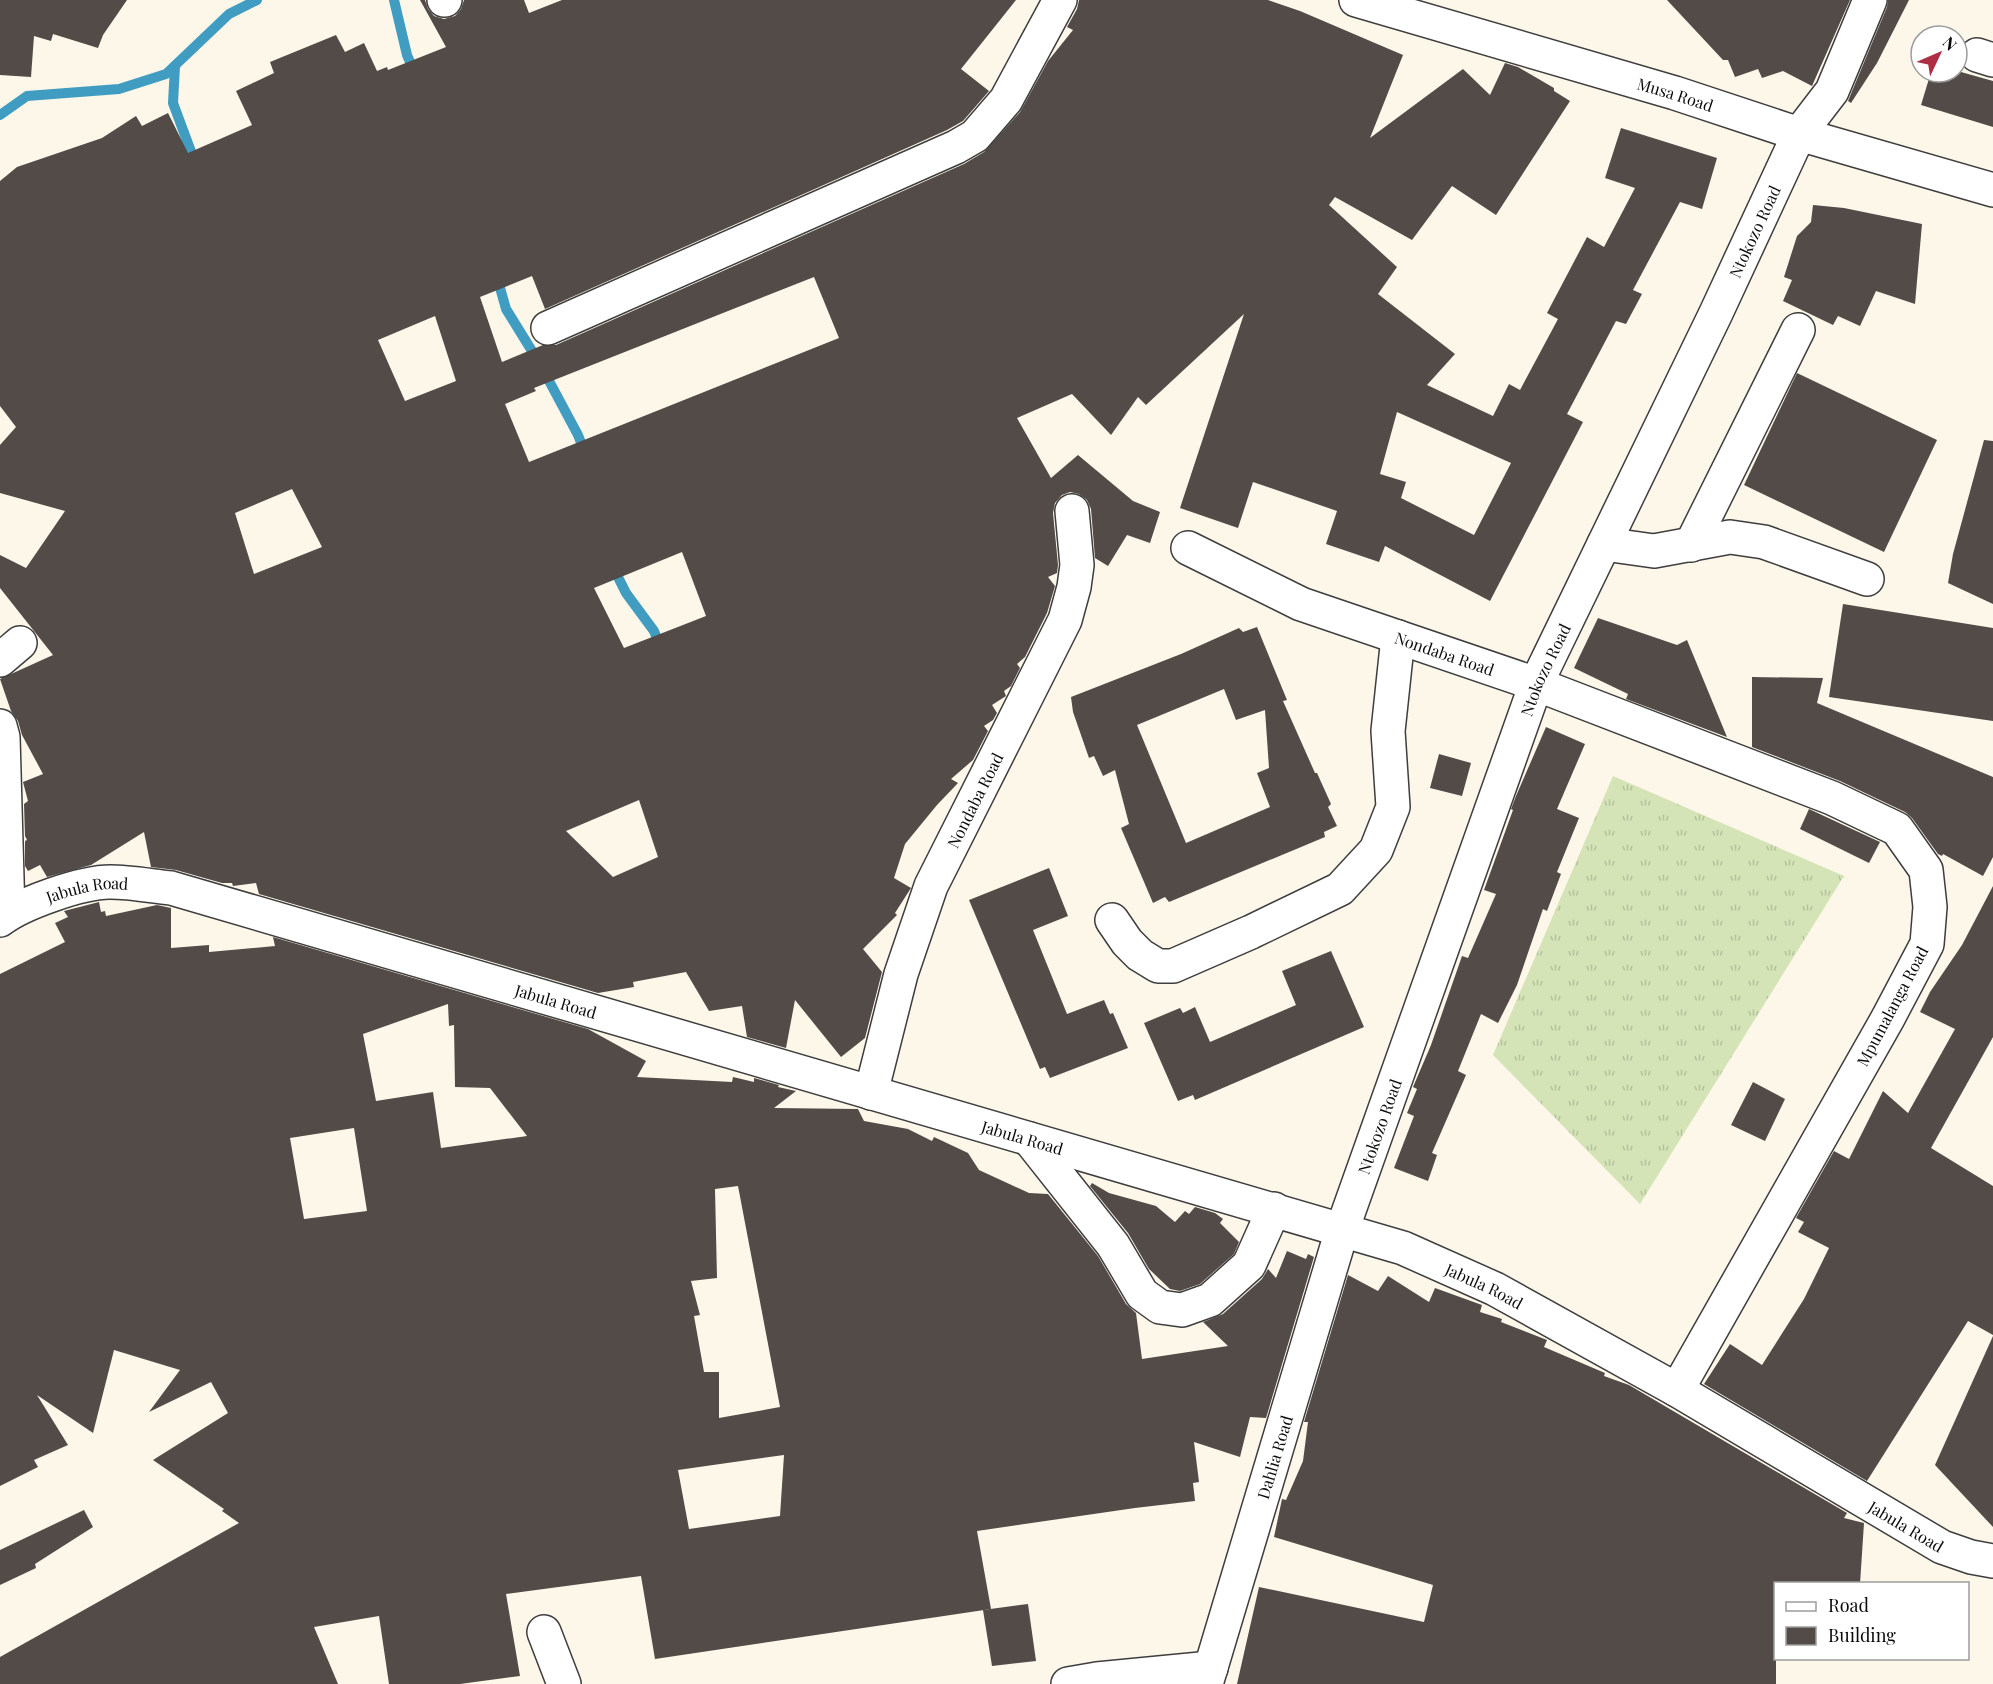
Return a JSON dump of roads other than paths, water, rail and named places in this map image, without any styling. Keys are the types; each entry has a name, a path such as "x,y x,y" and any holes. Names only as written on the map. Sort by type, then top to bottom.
{"street":[{"path":"548,328 956,147 975,136 1006,99 1060,0"},
{"name":"Musa Road","path":"1356,0 1675,93 1799,134 1993,189"},
{"name":"Ntokozo Road","path":"1342,1230 1536,684 1716,313 1799,134 1832,92 1870,0"},
{"path":"1690,545 1798,330"},
{"name":"Nondaba Road","path":"872,1093 901,974 931,886 1065,620 1074,587 1077,564 1072,510"},
{"path":"1605,544 1654,551 1730,537 1764,542 1867,579"},
{"name":"Nondaba Road","path":"1188,548 1301,604 1536,684"},
{"path":"1112,920 1127,942 1140,955 1158,966 1173,966 1340,889 1376,850 1393,807 1388,732 1398,637"},
{"name":"Mpumalanga Road","path":"1536,684 1832,798 1897,829 1926,870 1930,907 1927,945 1677,1390"},
{"path":"0,726 3,737 4,917"},
{"name":"Jabula Road","path":"4,917 55,893 108,882 171,888 1403,1248 1495,1289 1677,1390 1942,1547 1971,1557 1993,1561"},
{"path":"1029,1139 1106,1235 1142,1294 1160,1307 1182,1310 1210,1300 1248,1265 1274,1209"},
{"name":"Dahlia Road","path":"1208,1676 1342,1230"},
{"path":"544,1632 564,1684"},
{"path":"1068,1684 1097,1679 1208,1676"}],"waterway":[{"path":"0,115 27,96 119,89 166,74 229,14 257,0"},
{"path":"394,0 407,55 415,74"},
{"path":"175,66 173,103 196,165"},
{"path":"497,277 506,309 540,364 578,435 585,453"},
{"path":"613,567 626,593 654,631 661,649"}]}
